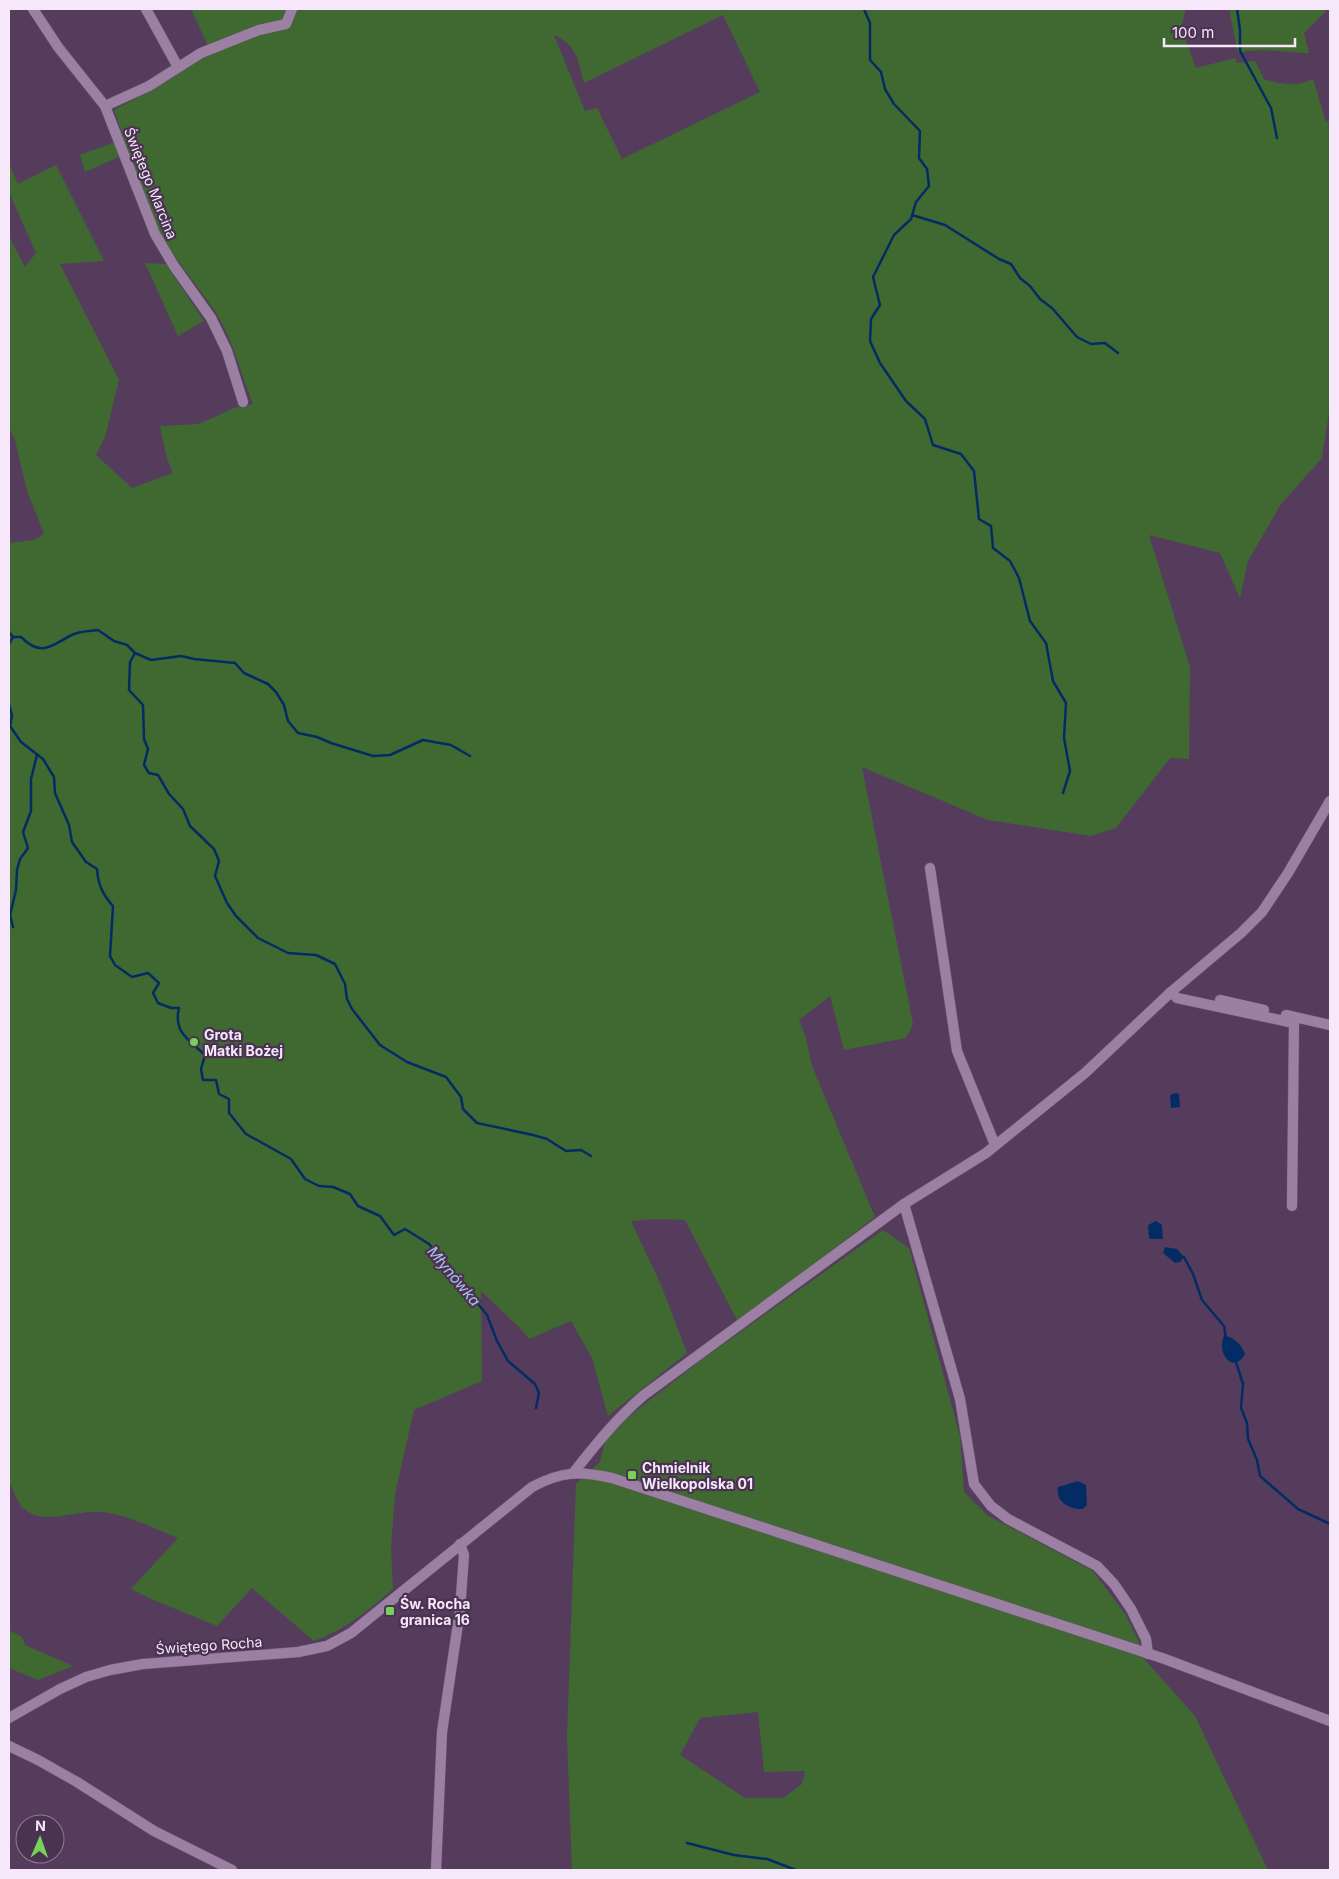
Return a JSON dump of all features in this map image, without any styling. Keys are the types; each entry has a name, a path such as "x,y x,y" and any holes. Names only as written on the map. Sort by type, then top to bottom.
{"street":[{"name":"Świętego Marcina","path":"33,9 58,47 105,106 155,234 174,266 211,318 227,351 243,402"},
{"path":"146,9 178,67"},
{"path":"105,106 149,86 201,53 259,30 286,24 292,9"},
{"path":"1330,801 1288,873 1262,912 1085,1073 995,1146 904,1204 644,1395 592,1447 574,1472 612,1478 1148,1654 1330,1721"},
{"path":"930,868 958,1051 995,1146"},
{"path":"1172,993 1239,1004 1330,1025"},
{"path":"1172,993 1178,998 1294,1023 1292,1206"},
{"path":"904,1204 960,1399 974,1484 991,1506 1008,1519 1097,1566 1114,1584 1131,1609 1146,1639 1148,1654"},
{"name":"Świętego Rocha","path":"9,1718 60,1689 86,1677 126,1666 298,1652 327,1646 351,1633 532,1487 559,1474 574,1472"},
{"path":"436,1870 442,1732 460,1610 464,1555 460,1544"},
{"path":"9,1746 77,1782 154,1831 232,1870"}],"green space":[{"path":"191,9 1186,9 1181,27 1196,68 1235,58 1237,63 1255,61 1264,79 1270,81 1282,84 1301,84 1313,79 1326,122 1330,120 1330,406 1322,458 1281,504 1248,561 1240,598 1220,553 1149,535 1190,667 1189,759 1170,758 1116,828 1091,836 988,820 862,767 913,1024 906,1038 844,1050 830,996 799,1020 805,1035 812,1066 875,1217 738,1322 685,1220 652,1219 631,1221 661,1285 687,1353 608,1416 592,1358 571,1321 529,1339 481,1291 482,1381 414,1410 395,1494 391,1547 393,1589 366,1612 336,1631 314,1641 252,1588 217,1626 131,1589 178,1538 111,1513 92,1512 50,1517 31,1514 23,1508 17,1499 9,1481 9,543 34,540 44,534 27,491 15,440 9,428 9,236 25,267 36,253 9,192 9,164 18,184 56,165 104,261 60,264 119,380 105,437 96,455 132,488 173,473 167,459 160,426 199,424 234,408 253,404 222,323 171,250 158,228 140,185 114,110 168,81 210,50","holes":["723,15 760,92 622,159 597,108 585,111 554,35 568,43 572,49 578,60 584,83"]},
{"path":"1229,9 1328,9 1304,33 1309,53 1264,50 1238,53"},
{"path":"115,142 121,156 85,172 80,155"},
{"path":"145,263 166,264 204,321 178,336"},
{"path":"883,1230 909,1248 960,1436 964,1492 987,1515 1093,1571 1125,1614 1138,1640 1145,1660 1195,1716 1268,1870 572,1870 567,1737 576,1484 600,1462 605,1441 627,1418 700,1361","holes":["758,1712 764,1772 805,1771 802,1784 783,1798 745,1798 680,1755 700,1718"]},
{"path":"9,1630 22,1637 25,1645 73,1666 38,1680 9,1668"}],"water":[{"path":"1179,1094 1180,1107 1171,1108 1170,1095"},
{"path":"1156,1221 1162,1225 1163,1239 1149,1238 1148,1225"},
{"path":"1165,1247 1177,1249 1184,1257 1180,1262 1175,1263 1163,1253"},
{"path":"1224,1336 1228,1336 1237,1342 1245,1354 1236,1363 1231,1362 1224,1355 1222,1342"},
{"path":"1078,1481 1086,1485 1087,1505 1083,1509 1073,1508 1064,1504 1058,1492 1058,1487"}],"waterway":[{"path":"864,9 870,23 870,60 881,72 885,89 894,104 920,131 919,158 927,169 929,186 916,202 911,219 894,235 873,277 880,305 871,319 870,341 880,363 906,401 925,419 933,445 961,454 974,471 979,519 991,526 993,548 1010,561 1019,578 1030,621 1046,643 1053,681 1066,703 1064,738 1070,771 1063,793"},
{"path":"1237,9 1240,51 1271,108 1277,138"},
{"path":"912,215 945,225 999,259 1011,264 1020,278 1030,286 1040,299 1052,308 1077,337 1091,344 1105,343 1118,353"},
{"path":"13,637 21,637 35,647 48,648 77,633 98,630 114,641 127,645 135,653 130,662 129,690 143,705 144,739 148,749 144,765 149,773 158,775 169,794 183,809 190,826 214,849 219,861 215,876 227,903 236,916 258,938 288,953 316,955 335,964 345,984 347,999 352,1009 380,1045 407,1062 446,1077 461,1097 463,1109 477,1123 547,1139 566,1151 581,1150 591,1156"},
{"name":"Młynówka","path":"9,632 13,637 9,644"},
{"path":"135,653 151,660 181,656 235,663 244,673 268,684 276,692 284,705 288,721 298,733 317,737 373,756 390,755 423,740 451,745 470,756"},
{"name":"Młynówka","path":"9,705 12,715 10,726 21,742 43,759 54,777 55,793 69,825 72,842 86,862 97,869 102,889 106,898 113,906 110,956 115,965 132,977 148,973 159,983 153,993 158,1003 171,1008 179,1008 178,1023 180,1029 188,1040 205,1055 201,1069 203,1080 216,1080 219,1094 229,1099 229,1113 246,1134 291,1159 305,1179 319,1186 333,1187 350,1194 358,1206 380,1216 394,1235 405,1229 429,1244 487,1315 497,1341 508,1361 535,1384 539,1393 536,1408"},
{"path":"13,927 10,915 16,890 17,870 20,859 28,848 23,832 31,811 31,779 37,755"},
{"path":"1184,1257 1193,1274 1202,1300 1224,1326 1226,1339"},
{"path":"1236,1362 1243,1384 1241,1408 1247,1423 1248,1439 1257,1460 1260,1476 1298,1509 1330,1524"},
{"path":"687,1843 734,1855 767,1859 796,1870"}],"place":[{"name":"Grota Matki Bożej","path":"194,1042"},
{"name":"Chmielnik Wielkopolska 01","path":"632,1475"},
{"name":"Św. Rocha granica 16","path":"390,1611"}]}
